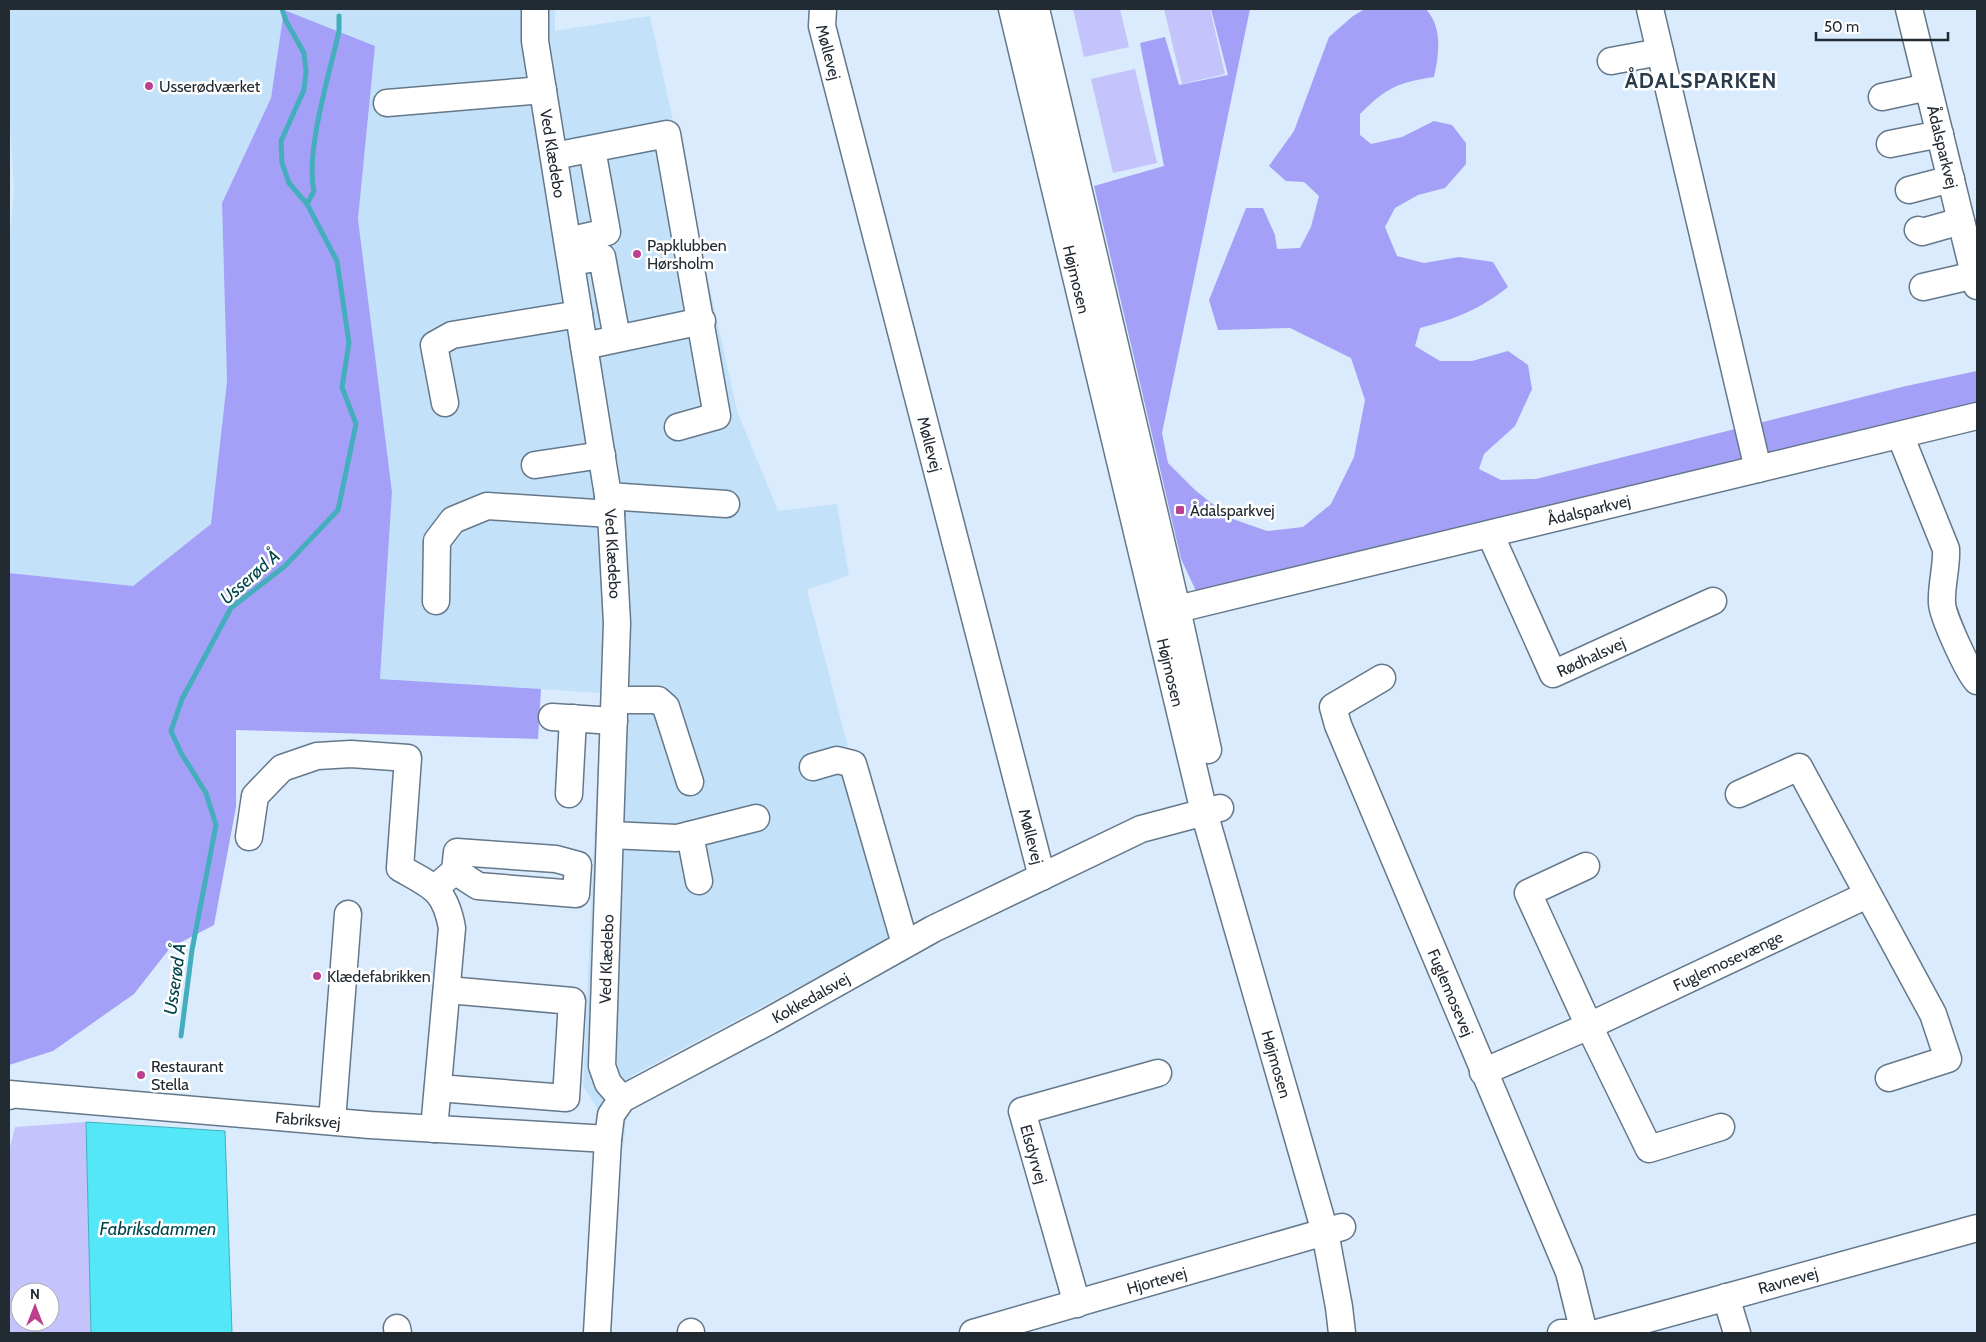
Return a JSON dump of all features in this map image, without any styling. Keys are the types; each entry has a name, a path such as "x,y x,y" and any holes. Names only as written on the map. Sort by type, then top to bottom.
{"street":[{"name":"Ved Klædebo","path":"535,9 535,41 610,505 617,623 602,1066 608,1083 622,1099"},
{"name":"Møllevej","path":"823,9 822,26 1042,877"},
{"name":"Højmosen","path":"1012,9 1167,611"},
{"name":"Højmosen","path":"1036,9 1212,810 1333,1230 1360,1333"},
{"path":"1650,9 1758,468"},
{"name":"Ådalsparkvej","path":"1909,9 1976,280"},
{"path":"1610,61 1660,52"},
{"path":"1882,97 1928,86"},
{"path":"386,103 543,90"},
{"path":"554,156 667,134 702,321 717,416 678,427"},
{"path":"1890,144 1940,134"},
{"path":"569,251 607,232 592,149"},
{"path":"1909,190 1951,179"},
{"path":"1918,230 1922,232 1961,221"},
{"path":"569,251 602,257 617,338"},
{"path":"1923,287 1976,280"},
{"path":"445,403 434,345 452,335 580,314"},
{"path":"584,346 702,321"},
{"name":"Ådalsparkvej","path":"1167,611 1977,416"},
{"path":"1900,435 1946,549 1947,566 1942,605 1963,657 1977,681"},
{"path":"535,465 602,455"},
{"path":"436,602 437,541 453,520 487,506 726,504"},
{"name":"Rødhalsvej","path":"1490,534 1553,674 1713,601"},
{"name":"Fuglemosevej","path":"1382,678 1333,707 1342,734 1483,1072 1569,1272 1584,1333"},
{"path":"569,794 563,718 614,710 658,700 666,707 690,782"},
{"path":"249,837 255,796 282,768 317,756 351,754 408,758 400,868 435,888 449,907 452,928 448,990 434,1129"},
{"path":"813,767 837,760 853,764 905,944"},
{"path":"1739,794 1799,767 1867,895 1934,1014 1948,1060 1889,1078"},
{"name":"Kokkedalsvej","path":"622,1099 769,1021 933,929 1141,829 1212,810"},
{"path":"610,835 677,838 756,818"},
{"path":"690,835 699,881"},
{"path":"1586,866 1528,893 1589,1026 1649,1149 1721,1127"},
{"path":"435,888 455,871"},
{"name":"Fuglemosevænge","path":"1483,1072 1589,1026 1867,895"},
{"path":"332,1121 348,914"},
{"path":"438,1088 566,1098 572,1001 448,990"},
{"name":"Elsdyrvej","path":"1077,1304 1022,1111 1158,1073"},
{"name":"Fabriksvej","path":"9,1095 434,1129 608,1139"},
{"path":"597,1333 608,1139 611,1115 622,1099"},
{"name":"Ravnevej","path":"1597,1333 1977,1228"},
{"name":"Højmosen","path":"1333,1230 1342,1333"},
{"name":"Hjortevej","path":"973,1333 1333,1230"},
{"path":"1726,1297 1737,1333"},
{"path":"1562,1333 1572,1333"}],"shaded area":[{"path":"9,9 555,9 555,31 650,16 737,411 778,511 837,504 849,575 807,590 897,935 631,1076 623,1149 583,1086 601,693 380,679 392,492 358,219 375,46 284,11 271,98 222,203 227,381 211,525 133,586 9,573 9,250 14,189 9,104"},
{"path":"1073,9 1120,9 1129,47 1084,57"},
{"path":"1164,9 1210,9 1225,74 1182,84"},
{"path":"1211,9 1250,9 1162,433 1168,463 1195,490 1230,518 1267,531 1303,527 1331,504 1354,457 1365,400 1351,358 1290,328 1218,330 1209,300 1246,208 1263,208 1275,235 1277,249 1300,248 1311,227 1319,196 1304,182 1286,181 1269,166 1294,131 1329,37 1353,16 1365,9 1426,9 1435,24 1438,50 1434,77 1401,84 1378,98 1360,114 1360,135 1371,144 1402,137 1434,121 1452,125 1466,143 1466,164 1445,188 1418,195 1395,208 1385,227 1397,256 1424,263 1459,257 1493,262 1508,287 1477,308 1420,328 1415,346 1440,361 1472,361 1508,351 1528,365 1532,389 1515,426 1484,454 1479,469 1501,480 1536,479 1906,386 1977,371 1977,402 1196,591 1181,559 1094,186 1164,166 1140,43 1165,37 1179,85 1228,75"},
{"path":"284,10 375,46 358,219 392,492 380,679 541,689 538,739 236,730 236,807 214,925 170,948 134,994 53,1051 9,1065 9,573 133,586 211,524 227,381 222,203 271,98"},
{"path":"1135,69 1157,163 1113,173 1091,79"},
{"path":"86,1122 91,1333 9,1333 9,1151 15,1127"}],"water":[{"name":"Fabriksdammen","path":"86,1122 225,1131 232,1333 91,1333"}],"waterway":[{"name":"Usserød Å","path":"181,1036 192,950 216,825 206,793 181,753 171,731 182,699 231,608 285,566 338,510 356,424 342,387 349,343 337,261 307,204 289,183 282,163 281,141 304,90 306,71 304,53 286,21 282,9"},
{"path":"307,204 314,191 312,175 313,155 320,112 339,31 339,16"}],"place":[{"name":"Usserødværket","path":"149,86"},
{"name":"Papklubben Hørsholm","path":"637,254"},
{"name":"Ådalsparkvej","path":"1180,510"},
{"name":"Klædefabrikken","path":"317,976"},
{"name":"Restaurant Stella","path":"141,1075"}],"district":[{"name":"ÅDALSPARKEN","path":"1701,81"}]}
